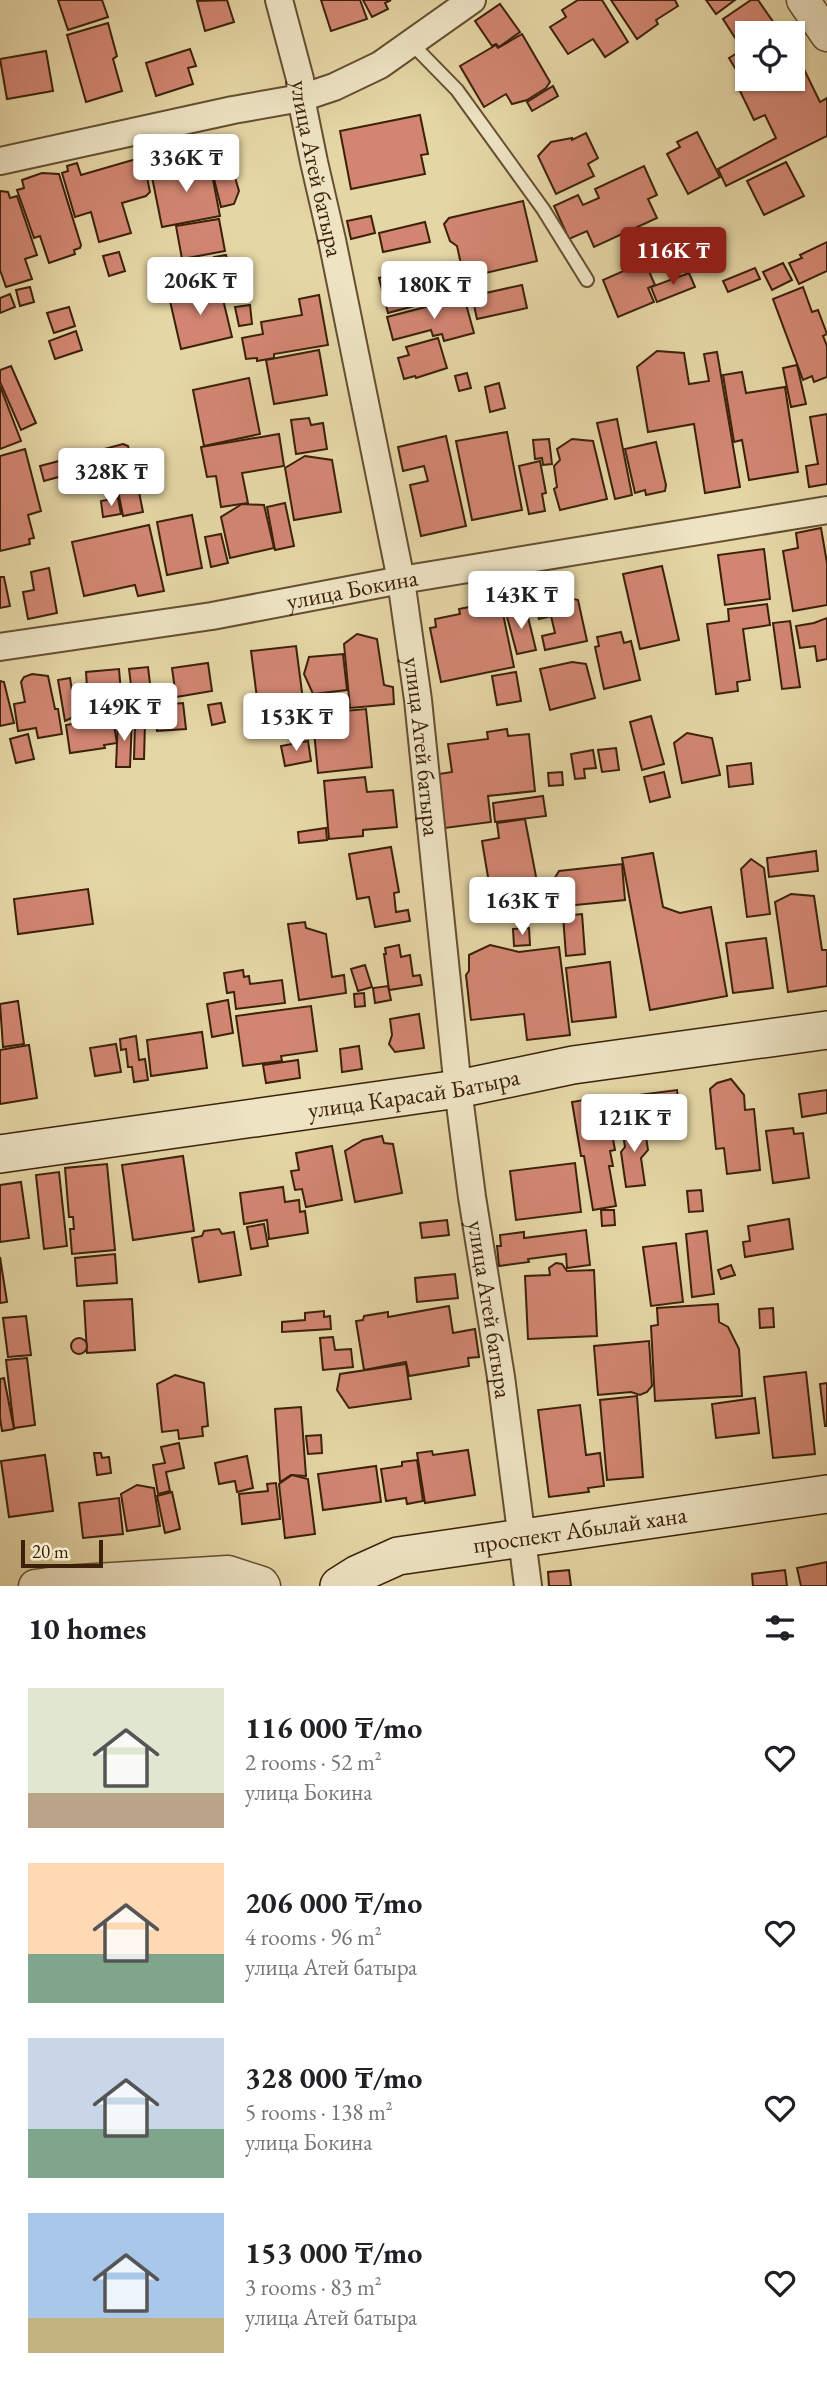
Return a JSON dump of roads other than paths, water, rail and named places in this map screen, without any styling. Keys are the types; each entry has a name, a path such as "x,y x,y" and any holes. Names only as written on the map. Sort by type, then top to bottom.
{"main road":[{"name":"улица Карасай Батыра","path":"0,1154 458,1089 573,1065 827,1030"},
{"name":"проспект Абылай хана","path":"339,1586 398,1556 827,1494"}],"street":[{"name":"улица Атей батыра","path":"279,0 300,79 301,98 401,580 418,700 458,1089 472,1197 501,1377 528,1586"},
{"path":"0,161 233,110 301,98 334,87 380,65 472,0"},
{"path":"803,0 827,34"},
{"name":"улица Бокина","path":"0,647 212,616 401,580 827,510"},
{"path":"35,1586 228,1572 264,1586"}],"lane":[{"path":"411,43 457,90 543,209 587,280"}]}
